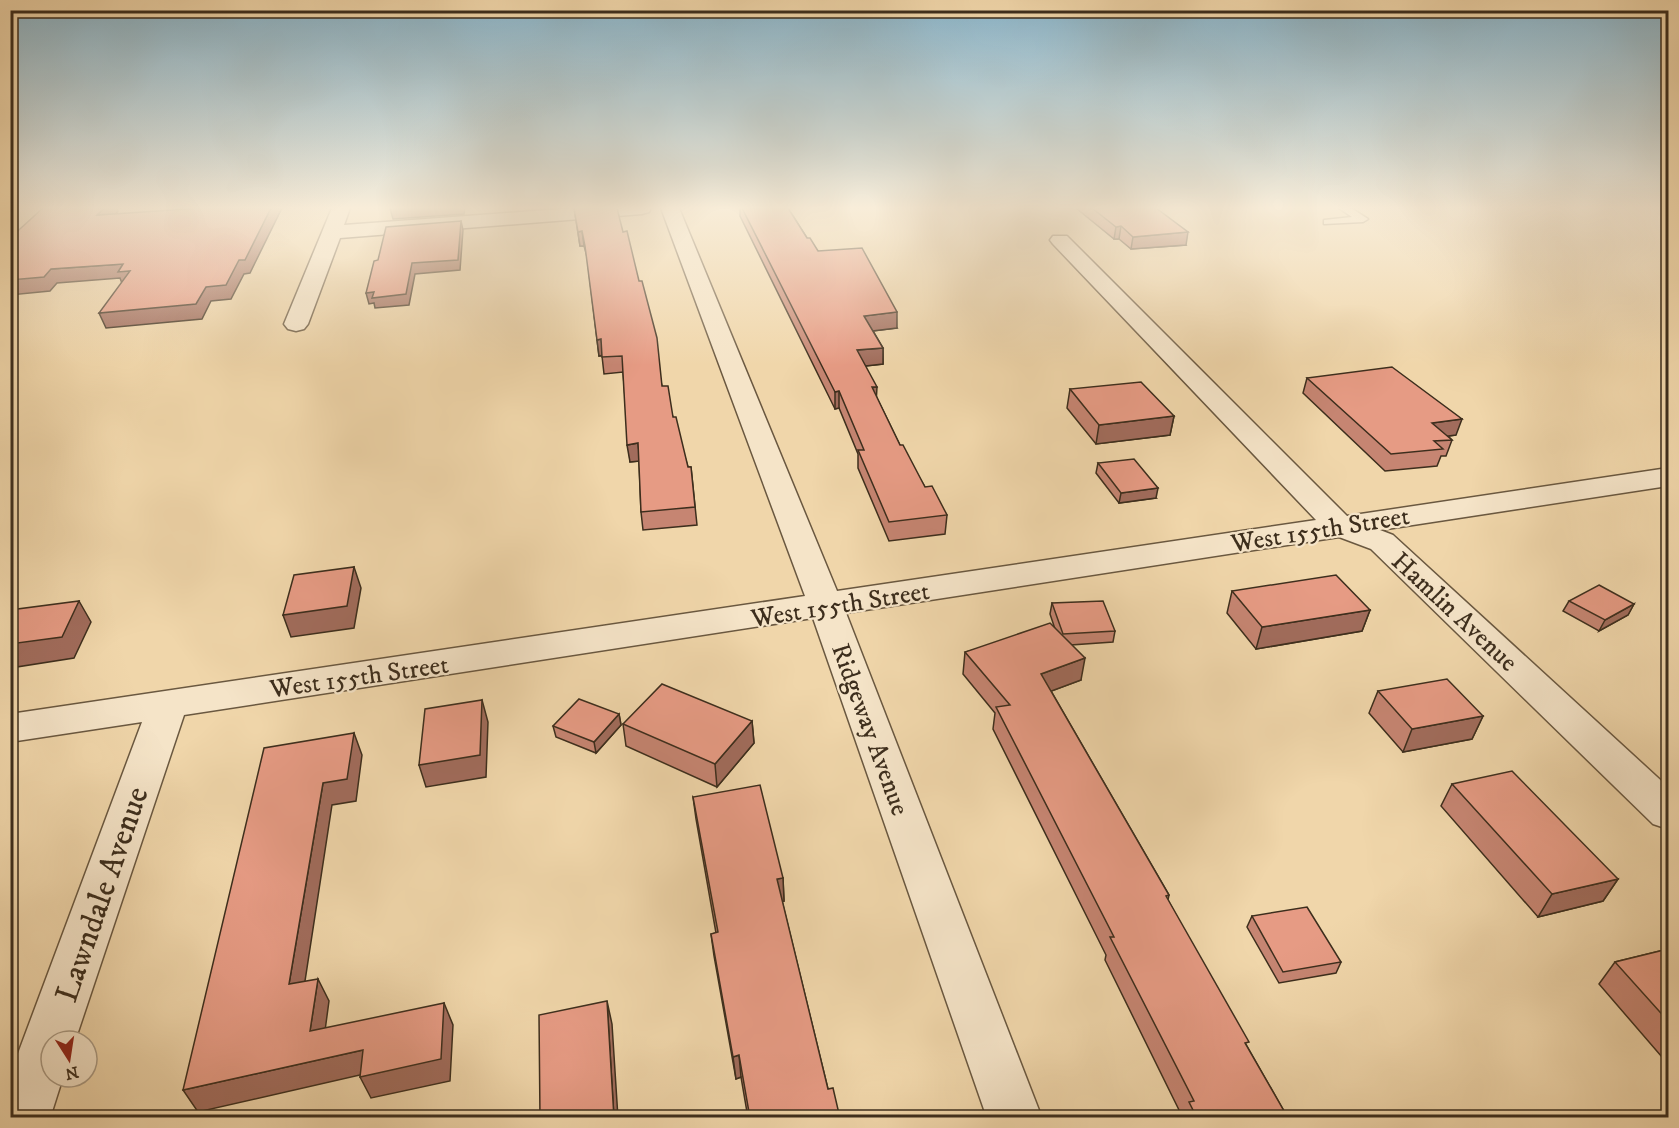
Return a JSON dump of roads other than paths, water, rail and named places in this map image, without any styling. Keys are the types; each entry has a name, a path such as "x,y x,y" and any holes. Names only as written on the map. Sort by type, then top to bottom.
{"street":[{"path":"296,324 322,261"},
{"name":"Ridgeway Avenue","path":"691,261 826,606 1015,1118"},
{"name":"Hamlin Avenue","path":"1080,261 1339,526 1382,542 1668,812"},
{"name":"West 155th Street","path":"10,728 1668,477"},
{"name":"Lawndale Avenue","path":"22,1118 168,705"}]}
